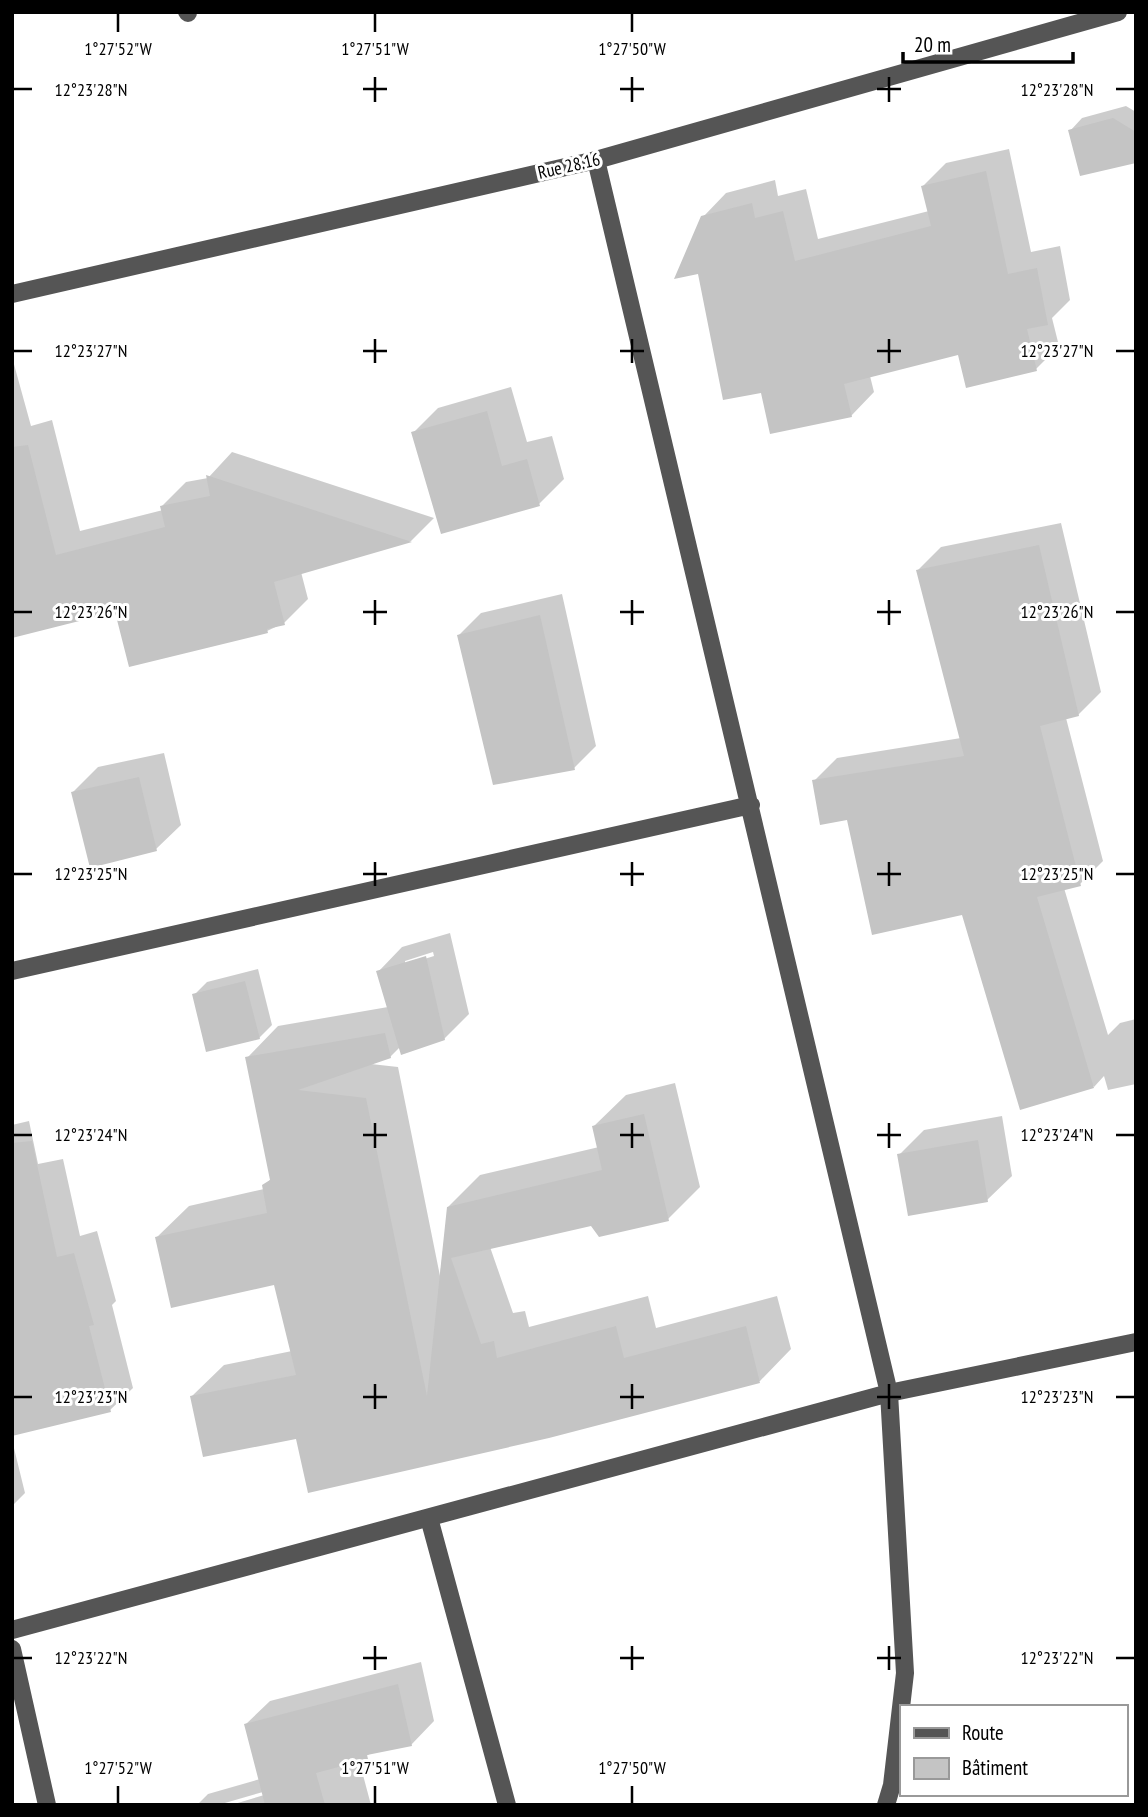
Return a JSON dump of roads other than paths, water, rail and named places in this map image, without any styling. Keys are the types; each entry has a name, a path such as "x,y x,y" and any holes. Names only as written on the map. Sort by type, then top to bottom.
{"street":[{"name":"Rue 28.16","path":"12,294 596,160 1118,12"},
{"path":"596,160 889,1393 905,1673 901,1705"},
{"path":"12,971 751,805"},
{"path":"12,1630 889,1393 1136,1342"},
{"path":"429,1518 507,1805"},
{"path":"12,1649 47,1805"},
{"path":"886,1805 892,1785 900,1716"}]}
